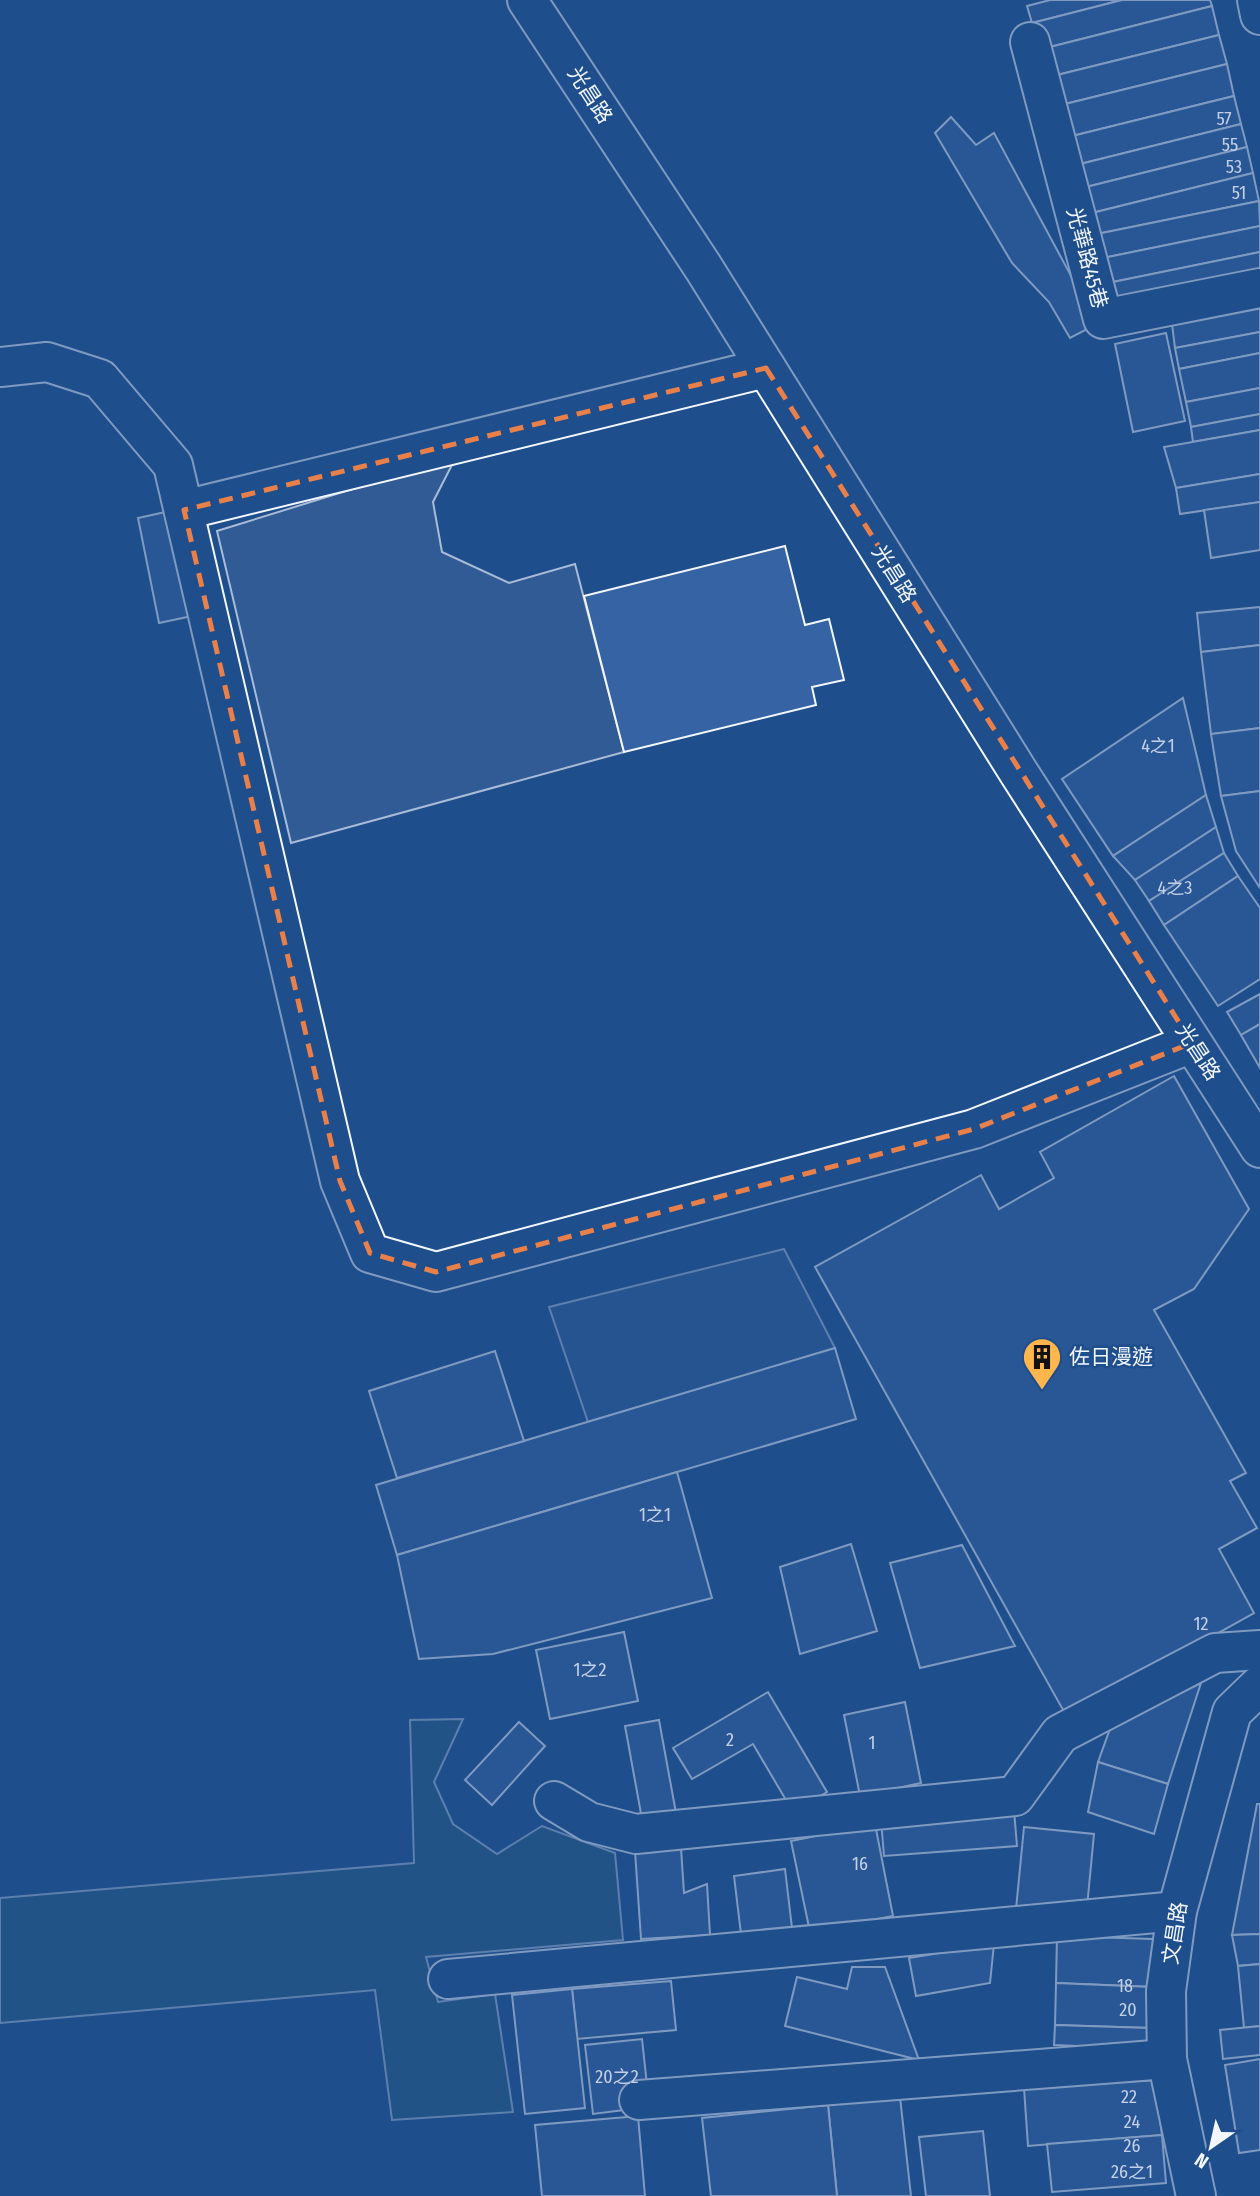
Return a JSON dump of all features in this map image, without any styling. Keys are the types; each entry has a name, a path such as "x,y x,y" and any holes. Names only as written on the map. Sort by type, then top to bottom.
{"street":[{"name":"光昌路","path":"527,0 703,267 1011,762 1260,1148"},
{"path":"1257,0 1260,15"},
{"name":"光華路45巷","path":"1030,42 1103,319 1260,288"},
{"path":"0,367 47,362 100,379 173,465 340,1181 370,1253 436,1272 974,1129 1192,1043"},
{"path":"184,510 766,368"},
{"path":"554,1801 589,1822 636,1834 1015,1796 1060,1734 1215,1653 1260,1650"},
{"name":"文昌路","path":"1196,2196 1167,2059 1166,1991 1177,1911 1232,1712 1260,1685"},
{"path":"448,1979 1177,1911"},
{"path":"639,2100 1167,2059"}],"highlighted area":[{"path":"766,368 1192,1043 974,1129 436,1272 370,1253 340,1181 184,510"}],"shaded area":[{"path":"456,457 433,502 442,552 509,583 575,564 624,752 291,843 217,531"},
{"path":"784,1249 835,1348 588,1422 549,1307"},
{"path":"463,1719 434,1782 453,1824 497,1854 542,1826 615,1853 623,1940 426,1957 438,2002 495,1994 513,2112 392,2120 375,1990 0,2023 0,1898 414,1863 410,1720"}],"building":[{"path":"1050,0 1122,0 1032,23 1027,6"},
{"path":"1122,0 1210,0 1212,6 1038,50 1032,23"},
{"path":"1212,6 1219,35 1045,78 1038,50"},
{"path":"1219,35 1227,64 1053,107 1045,78"},
{"path":"1227,64 1234,96 1060,139 1053,107"},
{"path":"1234,96 1241,124 1068,167 1060,139"},
{"path":"951,117 976,145 994,133 1097,324 1070,338 1049,302 1012,263 935,133"},
{"path":"1241,124 1247,147 1074,190 1068,167"},
{"path":"1247,147 1253,173 1080,216 1074,190"},
{"path":"1253,173 1259,201 1092,235 1080,216"},
{"path":"1259,201 1260,226 1098,259 1092,235"},
{"path":"1260,226 1260,252 1103,284 1098,259"},
{"path":"1260,252 1260,275 1107,307 1103,284"},
{"path":"1260,298 1260,332 1175,348 1171,316"},
{"path":"1260,332 1260,353 1179,369 1175,348"},
{"path":"1166,333 1185,421 1133,432 1115,344"},
{"path":"1260,353 1260,388 1186,402 1179,369"},
{"path":"1260,388 1260,414 1191,427 1186,402"},
{"path":"1260,414 1260,430 1193,442 1191,427"},
{"path":"1260,430 1260,474 1176,488 1164,447"},
{"path":"1260,474 1260,502 1180,514 1176,488"},
{"path":"1260,502 1260,550 1211,558 1204,510"},
{"path":"170,511 192,616 159,623 138,518"},
{"path":"785,546 805,625 829,619 844,680 812,687 816,705 624,752 584,596"},
{"path":"1260,607 1260,645 1201,652 1197,613"},
{"path":"1260,645 1260,728 1211,734 1201,652"},
{"path":"1183,698 1206,795 1113,856 1062,779"},
{"path":"1260,728 1260,791 1221,796 1211,734"},
{"path":"1260,791 1260,888 1236,851 1221,796"},
{"path":"1206,795 1216,827 1135,880 1113,856"},
{"path":"1216,827 1224,853 1149,901 1135,880"},
{"path":"1224,853 1238,876 1164,925 1149,901"},
{"path":"1238,876 1260,908 1260,979 1218,1006 1164,925"},
{"path":"1260,994 1260,1024 1241,1035 1227,1012"},
{"path":"1260,1024 1260,1068 1241,1035"},
{"name":"佐日漫遊","path":"1174,1076 1249,1209 1194,1289 1154,1310 1246,1473 1230,1481 1257,1528 1219,1549 1254,1613 1067,1717 815,1267 981,1175 999,1209 1054,1178 1040,1152"},
{"path":"835,1348 856,1419 397,1555 376,1485"},
{"path":"495,1351 524,1441 397,1478 369,1391"},
{"path":"677,1472 712,1598 493,1654 419,1659 397,1555"},
{"path":"851,1544 877,1631 800,1654 780,1567"},
{"path":"962,1545 1015,1646 920,1668 890,1563"},
{"path":"624,1632 638,1701 550,1719 536,1650"},
{"path":"1201,1683 1168,1784 1098,1762 1111,1726"},
{"path":"768,1692 827,1792 793,1812 753,1744 692,1779 673,1748"},
{"path":"905,1702 921,1783 860,1796 844,1715"},
{"path":"659,1720 676,1813 642,1819 625,1726"},
{"path":"519,1722 545,1746 492,1805 465,1780"},
{"path":"1098,1762 1168,1784 1154,1834 1088,1812"},
{"path":"1257,1804 1260,1804 1260,1934 1232,1935"},
{"path":"1014,1810 1017,1846 884,1856 881,1820"},
{"path":"875,1824 893,1916 810,1932 791,1841"},
{"path":"1024,1827 1094,1834 1087,1907 1016,1909"},
{"path":"681,1848 684,1893 707,1884 710,1935 641,1939 635,1851"},
{"path":"785,1869 792,1928 741,1934 734,1876"},
{"path":"1260,1934 1260,1964 1238,1966 1232,1935"},
{"path":"1057,1936 1153,1939 1152,1987 1056,1983"},
{"path":"994,1944 990,1983 916,1996 909,1958"},
{"path":"1260,1964 1260,2026 1244,2028 1238,1966"},
{"path":"852,1967 885,1967 919,2060 785,2026 797,1977 847,1989"},
{"path":"671,1981 676,2030 577,2039 572,1989"},
{"path":"1056,1983 1152,1987 1150,2028 1055,2025"},
{"path":"572,1989 585,2108 525,2114 512,1995"},
{"path":"1055,2025 1150,2028 1150,2049 1054,2045"},
{"path":"1260,2026 1260,2055 1223,2059 1220,2030"},
{"path":"642,2039 647,2085 632,2109 593,2114 585,2045"},
{"path":"1260,2059 1260,2150 1239,2153 1225,2065"},
{"path":"1155,2080 1162,2135 1028,2146 1024,2088"},
{"path":"900,2097 911,2196 837,2196 828,2105"},
{"path":"828,2105 837,2196 711,2196 702,2118"},
{"path":"638,2116 645,2196 542,2196 535,2125"},
{"path":"983,2131 990,2196 926,2196 919,2137"},
{"path":"1162,2135 1166,2183 1052,2192 1047,2144"}],"place":[{"name":"佐日漫遊","path":"1042,1391"}]}
